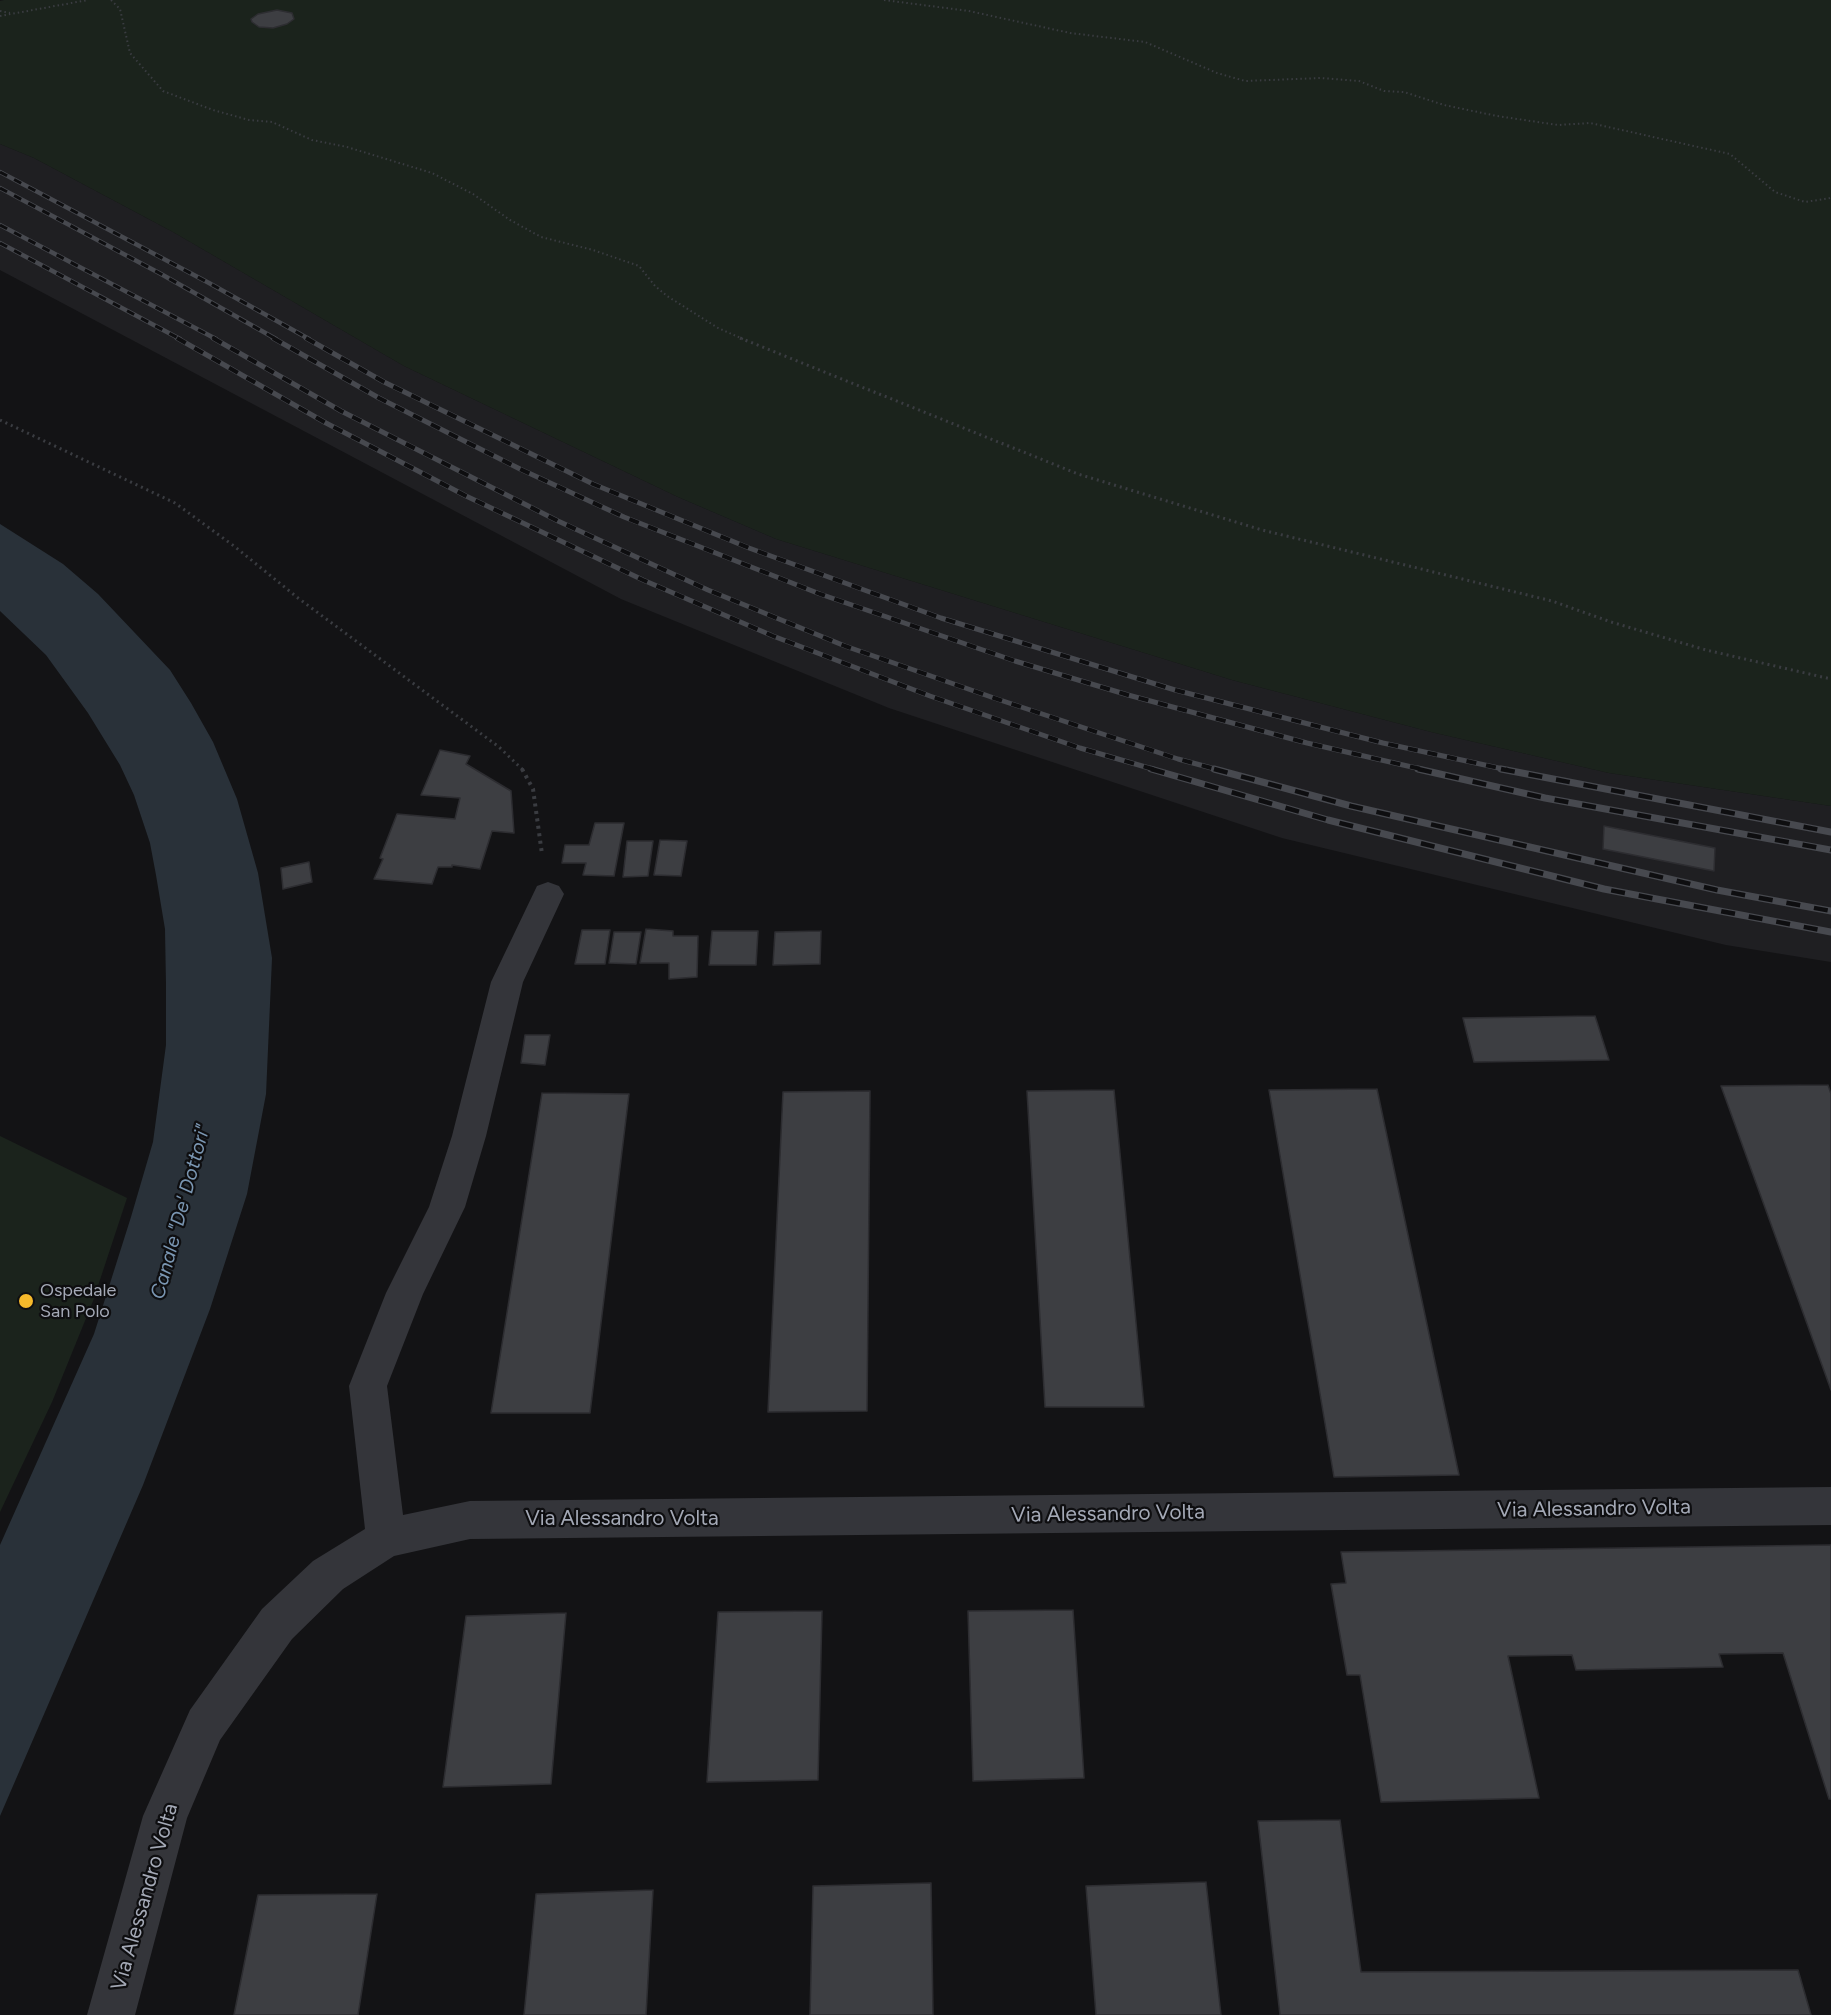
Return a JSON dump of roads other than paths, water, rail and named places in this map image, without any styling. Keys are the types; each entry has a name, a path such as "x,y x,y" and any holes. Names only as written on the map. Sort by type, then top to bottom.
{"street":[{"path":"386,1538 368,1386 405,1293 447,1208 469,1136 507,982 548,894"},
{"name":"Via Alessandro Volta","path":"111,2015 165,1816 205,1725 276,1624 328,1575 386,1538 470,1520 1831,1506"}],"water":[{"name":"Canale \"De' Dottori\"","path":"0,524 63,564 98,594 170,670 191,703 213,742 237,799 258,873 272,958 266,1094 247,1194 210,1309 143,1485 0,1816 0,1545 94,1334 131,1217 153,1142 166,1045 166,984 165,929 156,875 150,843 134,795 120,765 88,713 46,655 0,611"}],"railway":[{"path":"0,172 309,339"},
{"path":"0,188 161,274 276,339"},
{"path":"0,225 216,339"},
{"path":"0,243 180,339"},
{"path":"177,338 326,423 466,496 643,580 773,636 930,696 1080,748 1156,770"},
{"path":"213,338 341,411 558,521 708,590 845,646 994,698 1178,759 1219,770"},
{"path":"273,338 379,398 520,469 624,517 820,594 1015,661 1128,695 1307,743 1425,770"},
{"path":"306,338 384,382 593,484 749,548 941,618 1175,690 1383,743 1508,770"},
{"path":"1151,769 1328,820 1604,889 1831,932"},
{"path":"1214,769 1351,806 1717,890 1831,911"},
{"path":"1418,769 1545,798 1831,850"},
{"path":"1501,769 1831,832"}],"place":[{"name":"Ospedale San Polo","path":"26,1301"}]}
